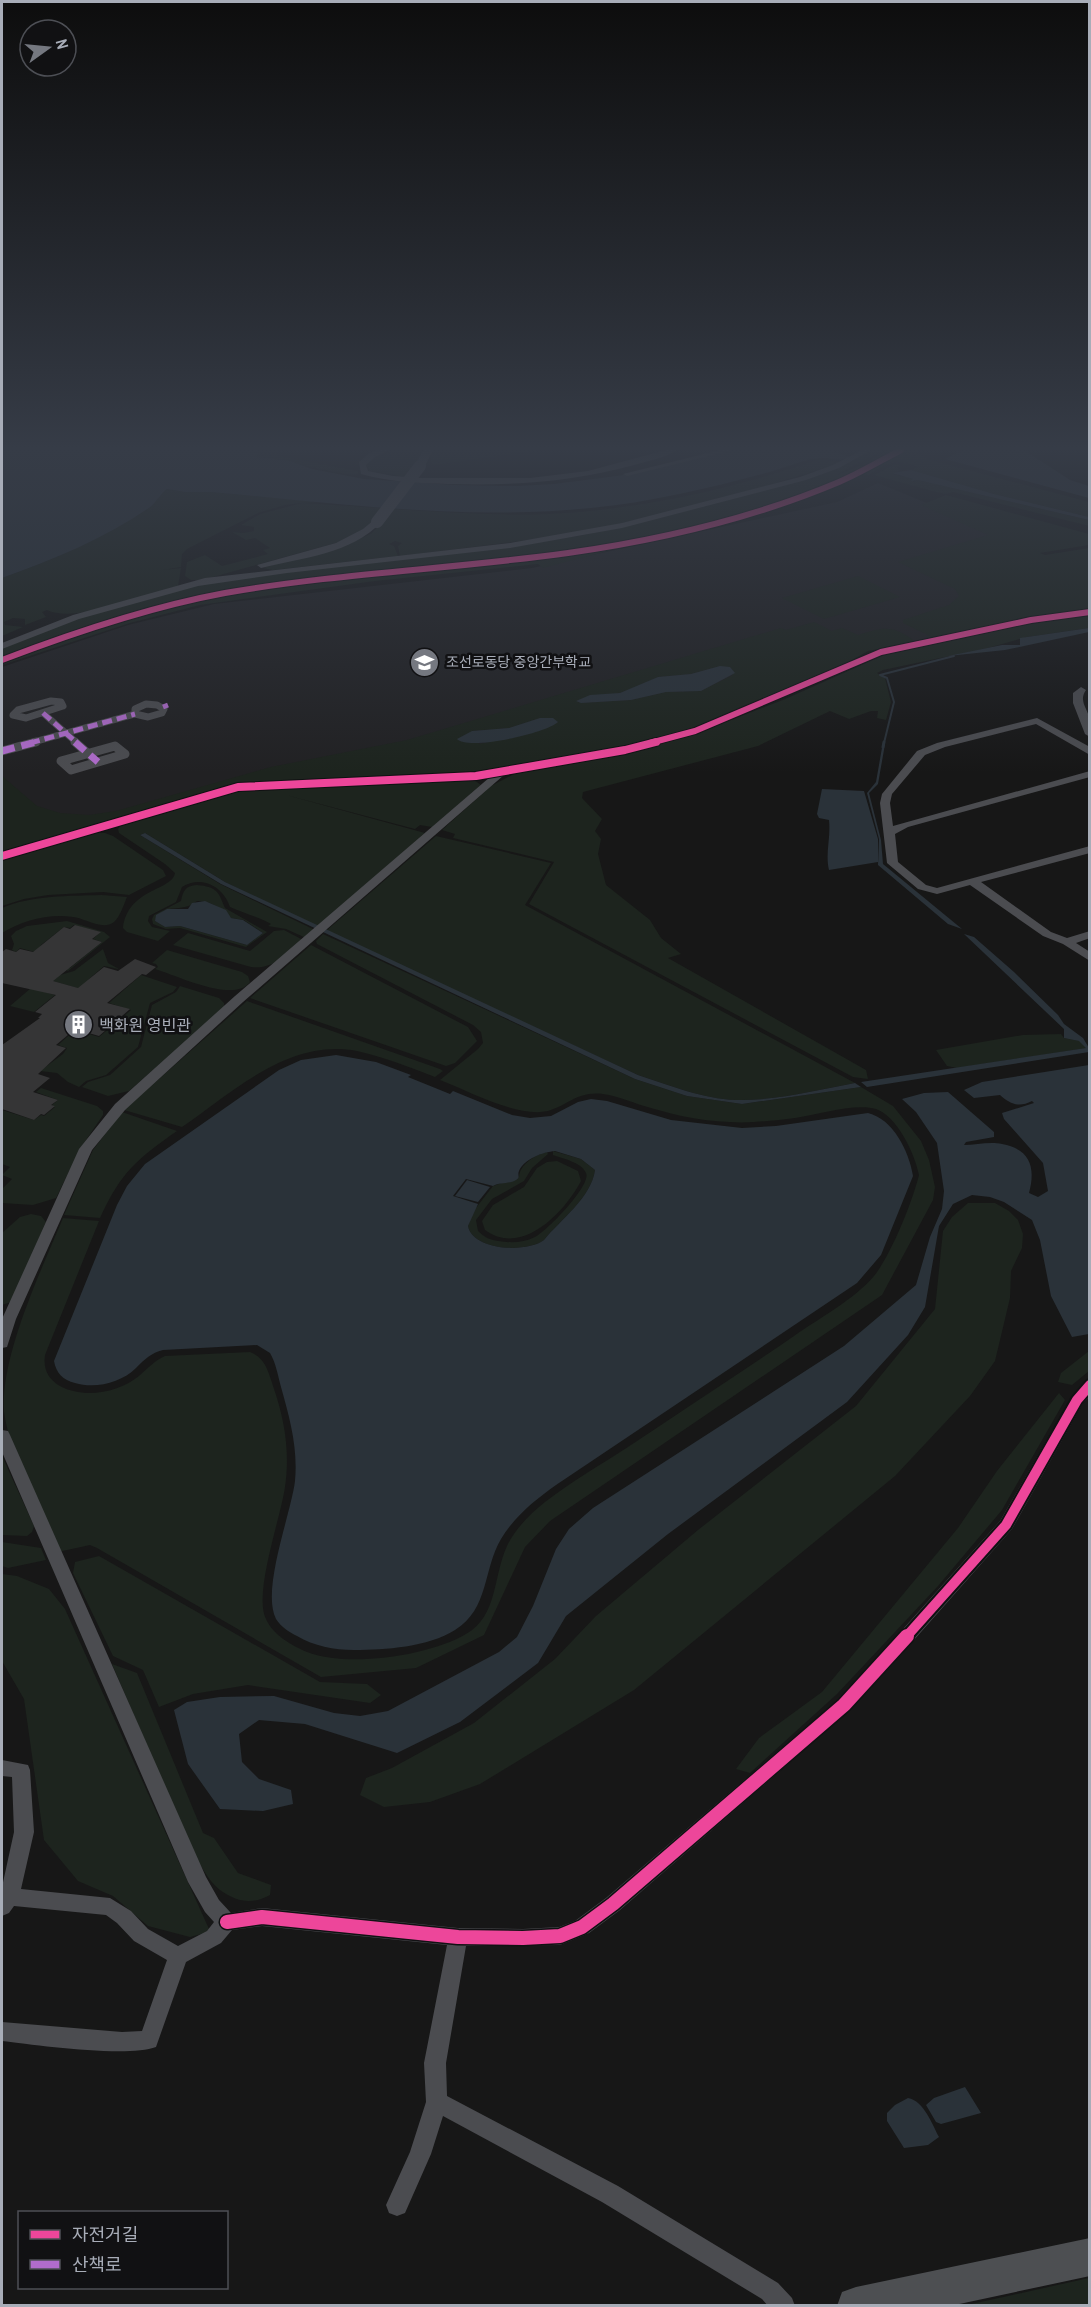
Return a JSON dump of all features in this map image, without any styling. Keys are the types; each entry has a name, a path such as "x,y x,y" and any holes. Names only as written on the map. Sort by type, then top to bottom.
{"main road":[{"path":"856,2306 1089,2257"}],"street":[{"path":"2,646 76,617 296,558"},
{"path":"260,569 375,558"},
{"path":"2,660 112,620 226,593 312,581 533,558"},
{"path":"2,856 238,787 501,773 625,750 719,722 880,652 1031,620 1089,612"},
{"path":"1081,690 1078,693 1078,703 1089,734"},
{"path":"51,701 63,705 60,709 43,713 26,718 13,715 18,710 51,701"},
{"path":"2,751 135,714 154,717 162,713 165,706 142,705 135,709 135,714"},
{"path":"43,713 98,762"},
{"path":"1089,752 1036,721 931,748 921,753 887,794 885,803 893,863 922,887 937,891 1089,849"},
{"path":"115,746 125,754 98,762 70,770 61,761 115,746"},
{"path":"2,1343 9,1319 86,1149 107,1121 140,1088 239,999 321,931 501,773"},
{"path":"889,833 904,825 1089,774"},
{"path":"973,882 1047,934 1067,942 1089,957"},
{"path":"1067,942 1089,934"},
{"path":"2,2032 122,2042 149,2040 178,1956 214,1937 227,1922 262,1917 458,1937 560,1936 582,1927 613,1904 844,1705 1006,1525 1077,1400 1089,1385"},
{"path":"2,1435 54,1559 198,1881 212,1906 227,1922"},
{"path":"2,1768 21,1770 24,1832 4,1900 110,1907 124,1917 141,1935 178,1956"},
{"path":"397,2205 420,2154 437,2102 435,2063 458,1937"},
{"path":"437,2102 610,2194 770,2291 784,2306"}],"shaded area":[{"path":"2,558 55,558 2,578"},
{"path":"54,558 182,558 181,567 163,570 181,568 178,586 93,611 59,613 47,610 42,612 46,617 25,625 25,619 13,618 4,622 5,625 23,627 2,636 2,578"},
{"path":"198,558 209,558 222,566 254,558 282,558 202,580 191,580 185,576 187,562"},
{"path":"297,558 383,558 273,570 263,568"},
{"path":"402,558 520,558 250,588 124,618 2,658 2,648 77,618 168,592 227,579"},
{"path":"519,558 582,558 543,568 538,564 375,581 200,605 130,623 2,665 2,661 133,617 225,595"},
{"name":"조선로동당 중앙간부학교","path":"580,558 990,558 965,592 939,638 867,649 751,698 214,791 50,840 2,795 2,667 128,625 214,604 532,568"},
{"path":"912,558 1089,558 1089,609 934,638 903,623 903,620 949,605 959,596 955,589 898,562"},
{"path":"858,576 900,597 824,619 782,598"},
{"path":"1089,614 1089,628 1027,637 877,673 885,678 891,702 886,720 877,718 878,711 871,711 849,719 830,711 758,746 583,792 582,798 602,819 595,831 601,839 598,854 606,885 650,920 661,938 681,954 668,958 866,1070 868,1079 853,1077 529,904 554,862 453,838 455,834 442,830 491,786 516,773 625,753 697,733 783,700 884,655 1006,628"},
{"path":"814,622 832,631 842,628 858,635 880,629 898,631 913,640 910,643 868,651 845,664 741,709 695,727 631,746 505,768 462,773 237,785 2,853 2,776 37,806 60,813 89,815 116,811 271,767 407,740 781,628 786,630","holes":["720,666 733,675 701,691 666,692 631,700 578,703 590,695 611,695 638,688 658,677 691,674","545,718 548,728 479,744 472,731 509,728"]},
{"path":"1089,628 1089,632 1005,650 948,656 1002,645 1020,645 1020,638"},
{"path":"720,666 730,667 735,673 701,691 666,692 631,700 581,703 576,701 590,695 620,693 658,677 691,674"},
{"path":"540,718 553,718 558,722 539,731 491,742 464,742 457,739 472,731 509,728"},
{"path":"883,742 885,744 878,784 869,793 881,840 883,864 962,929 948,924 878,865 879,839 867,793 876,782"},
{"path":"453,778 474,780 481,785 432,827 420,825 415,829 286,795 425,833 318,927 225,882 145,833 140,835 220,884 315,930 306,938 286,929 268,926 271,924 230,907 217,888 197,882 182,887 176,902 149,916 148,921 152,927 170,931 158,941 127,932 123,928 133,905 150,892 166,884 175,873 119,833 118,829 122,823 238,789"},
{"path":"822,789 864,791 878,839 878,862 829,870 829,820 819,818 817,814"},
{"path":"88,832 113,836 163,870 166,876 129,895 103,892 48,895 2,906 2,858"},
{"path":"145,833 225,882 638,1075 699,1094 736,1100 781,1097 855,1083 861,1087 742,1104 687,1096 635,1079 221,884 140,835"},
{"path":"436,836 551,863 525,905 855,1083 751,1100 724,1099 686,1091 638,1075 326,931"},
{"path":"197,885 216,891 225,908 267,932 246,947 180,928 166,929 153,924 154,915 181,901 185,890","holes":["197,901 216,906 231,918 244,920 263,933 247,945 180,926 165,927 155,921 164,911 185,907"]},
{"path":"102,895 127,897 118,917 109,924 99,925 73,917 54,916 26,922 2,933 2,908 38,898"},
{"path":"205,901 226,910 231,918 243,920 263,933 247,945 180,926 165,927 155,921 156,915 167,909 188,909 192,903"},
{"path":"67,921 104,932 110,937 68,971 58,965 70,968 102,942 93,939 100,932 74,925 70,928 64,927 41,945 38,953 20,948 16,952 12,950 14,944 11,936 16,931 27,926"},
{"path":"284,930 303,940 280,960 267,966 251,967 173,945 188,933 250,951 274,931"},
{"path":"323,934 635,1079 687,1096 742,1104 861,1087 893,1106 921,1141 929,1160 935,1187 933,1200 882,1295 550,1521 525,1547 484,1635 416,1668 321,1677 97,1548 90,1545 58,1552 26,1483 13,1448 4,1412 4,1390 15,1340 63,1218 99,1221 45,1355 49,1377 69,1390 90,1393 121,1387 165,1356 250,1352 260,1358 268,1372 278,1401 286,1437 287,1462 283,1500 265,1574 263,1607 266,1619 278,1635 307,1652 324,1657 365,1659 410,1654 431,1648 450,1642 476,1626 484,1617 489,1606 507,1546 528,1517 565,1488 857,1293 881,1267 906,1214 919,1175 914,1157 898,1127 884,1113 876,1109 857,1107 804,1117 728,1122 676,1115 603,1094 580,1096 548,1111 536,1112 522,1111 479,1096 440,1080 478,1049 483,1043 481,1032 473,1025 317,944 316,941"},
{"path":"964,934 974,937 1014,972 1058,1015 1064,1024 1083,1038 1089,1052 867,1087 861,1082 1086,1048 1079,1041 1064,1038 1064,1029"},
{"path":"311,945 468,1027 477,1041 455,1063 446,1066 250,998"},
{"path":"103,949 108,963 119,969 104,966 89,979 84,990 46,979 74,971"},
{"path":"167,950 242,972 248,976 250,982 242,988 218,989 190,982 155,969 158,967 152,963"},
{"path":"141,975 177,987 173,992 150,1003 138,1047 106,1075 86,1081 79,1087 57,1073 40,1071 63,1054 67,1048 58,1045 75,1030 99,1037 131,1010 109,1003"},
{"path":"180,986 219,998 224,1003 224,1008 129,1091 108,1096 82,1087 88,1082 110,1075 141,1047 152,1005 176,992"},
{"path":"31,988 55,995 34,1012 10,1006"},
{"path":"247,1001 443,1071 435,1077 367,1053 332,1049 308,1052 263,1071 182,1127 124,1110"},
{"path":"1061,1034 1064,1038 1080,1041 1087,1048 957,1068 947,1066 936,1050 1023,1035"},
{"path":"336,1055 376,1062 411,1075 408,1077 450,1094 453,1091 512,1115 530,1118 551,1116 578,1102 591,1099 607,1101 671,1120 742,1128 776,1126 868,1113 885,1122 898,1137 908,1156 913,1176 881,1255 857,1283 556,1485 533,1503 519,1516 501,1539 480,1600 466,1621 455,1630 432,1640 406,1646 354,1650 332,1648 317,1645 285,1629 276,1619 272,1606 274,1571 296,1469 290,1422 277,1370 270,1353 257,1345 163,1350 148,1357 123,1378 99,1385 83,1385 67,1380 58,1372 54,1361 117,1205 127,1186 145,1164 279,1070 301,1060","holes":["555,1151 581,1159 595,1170 588,1190 544,1240 526,1247 502,1247 480,1241 472,1234 468,1226 478,1204 453,1196 466,1179 493,1186 514,1181 518,1178 519,1171 525,1163 545,1153"]},
{"path":"1089,1065 1089,1334 1072,1337 1051,1296 1040,1240 1032,1220 1004,1202 990,1197 972,1195 953,1204 939,1226 925,1307 908,1335 847,1402 668,1534 566,1616 538,1663 460,1722 397,1753 305,1724 259,1720 239,1734 242,1762 259,1779 291,1790 293,1804 263,1811 220,1809 188,1764 174,1710 187,1702 220,1697 274,1696 334,1713 360,1716 388,1711 499,1652 517,1637 533,1606 556,1549 569,1529 593,1508 844,1346 916,1285 930,1237 942,1209 944,1191 937,1143 916,1112 902,1099 924,1093 948,1092 994,1132 994,1137 966,1142 964,1145 997,1143 1019,1150 1025,1155 1031,1167 1029,1193 1038,1197 1048,1191 1043,1163 1004,1119 1002,1113 1034,1103 1032,1101 1015,1104 1000,1095 974,1098 964,1090 982,1082"},
{"path":"41,1088 97,1106 103,1111 103,1115 80,1149 56,1198 33,1205 2,1203 2,1189 12,1179 2,1175 10,1167 2,1164 2,1110 34,1120 41,1115 44,1116 55,1107 52,1105 58,1100 36,1092"},
{"path":"122,1112 177,1131 131,1168 115,1189 100,1218 64,1215 93,1150"},
{"path":"553,1151 581,1159 595,1170 582,1199 544,1240 526,1247 502,1247 480,1241 472,1234 468,1226 472,1213 493,1186 519,1177 522,1168 529,1161 547,1152 548,1154 532,1168 524,1181 492,1199 476,1220 478,1231 485,1237 495,1241 512,1242 535,1237 558,1218 582,1187 586,1173 576,1164 553,1155"},
{"path":"557,1161 578,1171 581,1181 553,1218 527,1235 513,1238 499,1237 485,1230 482,1221 493,1205 524,1187 537,1168 547,1162"},
{"path":"467,1180 490,1187 478,1202 455,1196"},
{"path":"968,1203 995,1203 1009,1211 1018,1220 1023,1234 1022,1248 1011,1271 1010,1298 995,1361 970,1396 895,1476 634,1690 480,1784 430,1802 384,1807 360,1795 366,1778 392,1768 474,1723 555,1659 596,1616 698,1530 856,1406 935,1309 943,1231 952,1217"},
{"path":"31,1214 41,1216 46,1222 11,1302 2,1305 2,1233 20,1217"},
{"path":"1089,1351 1089,1371 1072,1385 1058,1382 1061,1373"},
{"path":"1059,1393 1065,1400 1002,1510 938,1586 837,1694 750,1773 736,1769 759,1738 822,1692 958,1528 997,1471"},
{"path":"2,1456 34,1526 32,1532 27,1536 2,1535"},
{"path":"2,1542 41,1548 46,1560 8,1568 2,1566"},
{"path":"99,1556 320,1682 367,1684 381,1695 370,1703 248,1685 193,1694 159,1707 143,1670 113,1656 73,1573 75,1562"},
{"path":"2,1574 17,1576 49,1589 65,1609 209,1929 205,1933 190,1937 148,1926 113,1896 78,1881 44,1840 24,1699 2,1661"},
{"path":"112,1664 137,1673 203,1833 214,1838 238,1873 271,1885 270,1895 251,1901 232,1897 220,1890 204,1871 183,1829"},
{"path":"965,2087 981,2113 941,2124 936,2122 926,2105 934,2098"},
{"path":"908,2098 923,2108 939,2137 928,2145 904,2148 887,2121 887,2113 895,2105"},
{"path":"1089,2278 1089,2305 967,2305"}],"building":[{"name":"백화원 영빈관","path":"75,925 101,932 92,939 102,942 53,981 78,988 104,967 118,971 135,959 156,967 146,975 142,974 107,1003 130,1009 99,1036 75,1029 56,1045 66,1048 38,1074 50,1078 33,1092 58,1100 51,1105 55,1106 34,1120 2,1109 2,1045 40,1018 38,1018 42,1014 35,1012 56,995 2,983 2,952 6,949 16,952 20,949 33,952 64,927 70,929"}],"waterway":[{"path":"884,743 894,702 887,678 880,675 954,656"},
{"path":"883,747 884,742"}],"marked path":[{"path":"163,707 168,705"},
{"path":"43,713 98,762"},
{"path":"2,751 135,714"}],"cycle path":[{"path":"2,660 112,621 168,605 225,593 378,573 530,558"},
{"path":"2,856 238,787 476,776 625,750 695,731 881,652 1031,620 1090,612"},
{"path":"227,1922 262,1917 458,1937 523,1938 560,1936 582,1927 613,1904 844,1705 1006,1525 1077,1400 1090,1385"}],"place":[{"name":"조선로동당 중앙간부학교","path":"425,662"},
{"name":"백화원 영빈관","path":"78,1025"}]}
